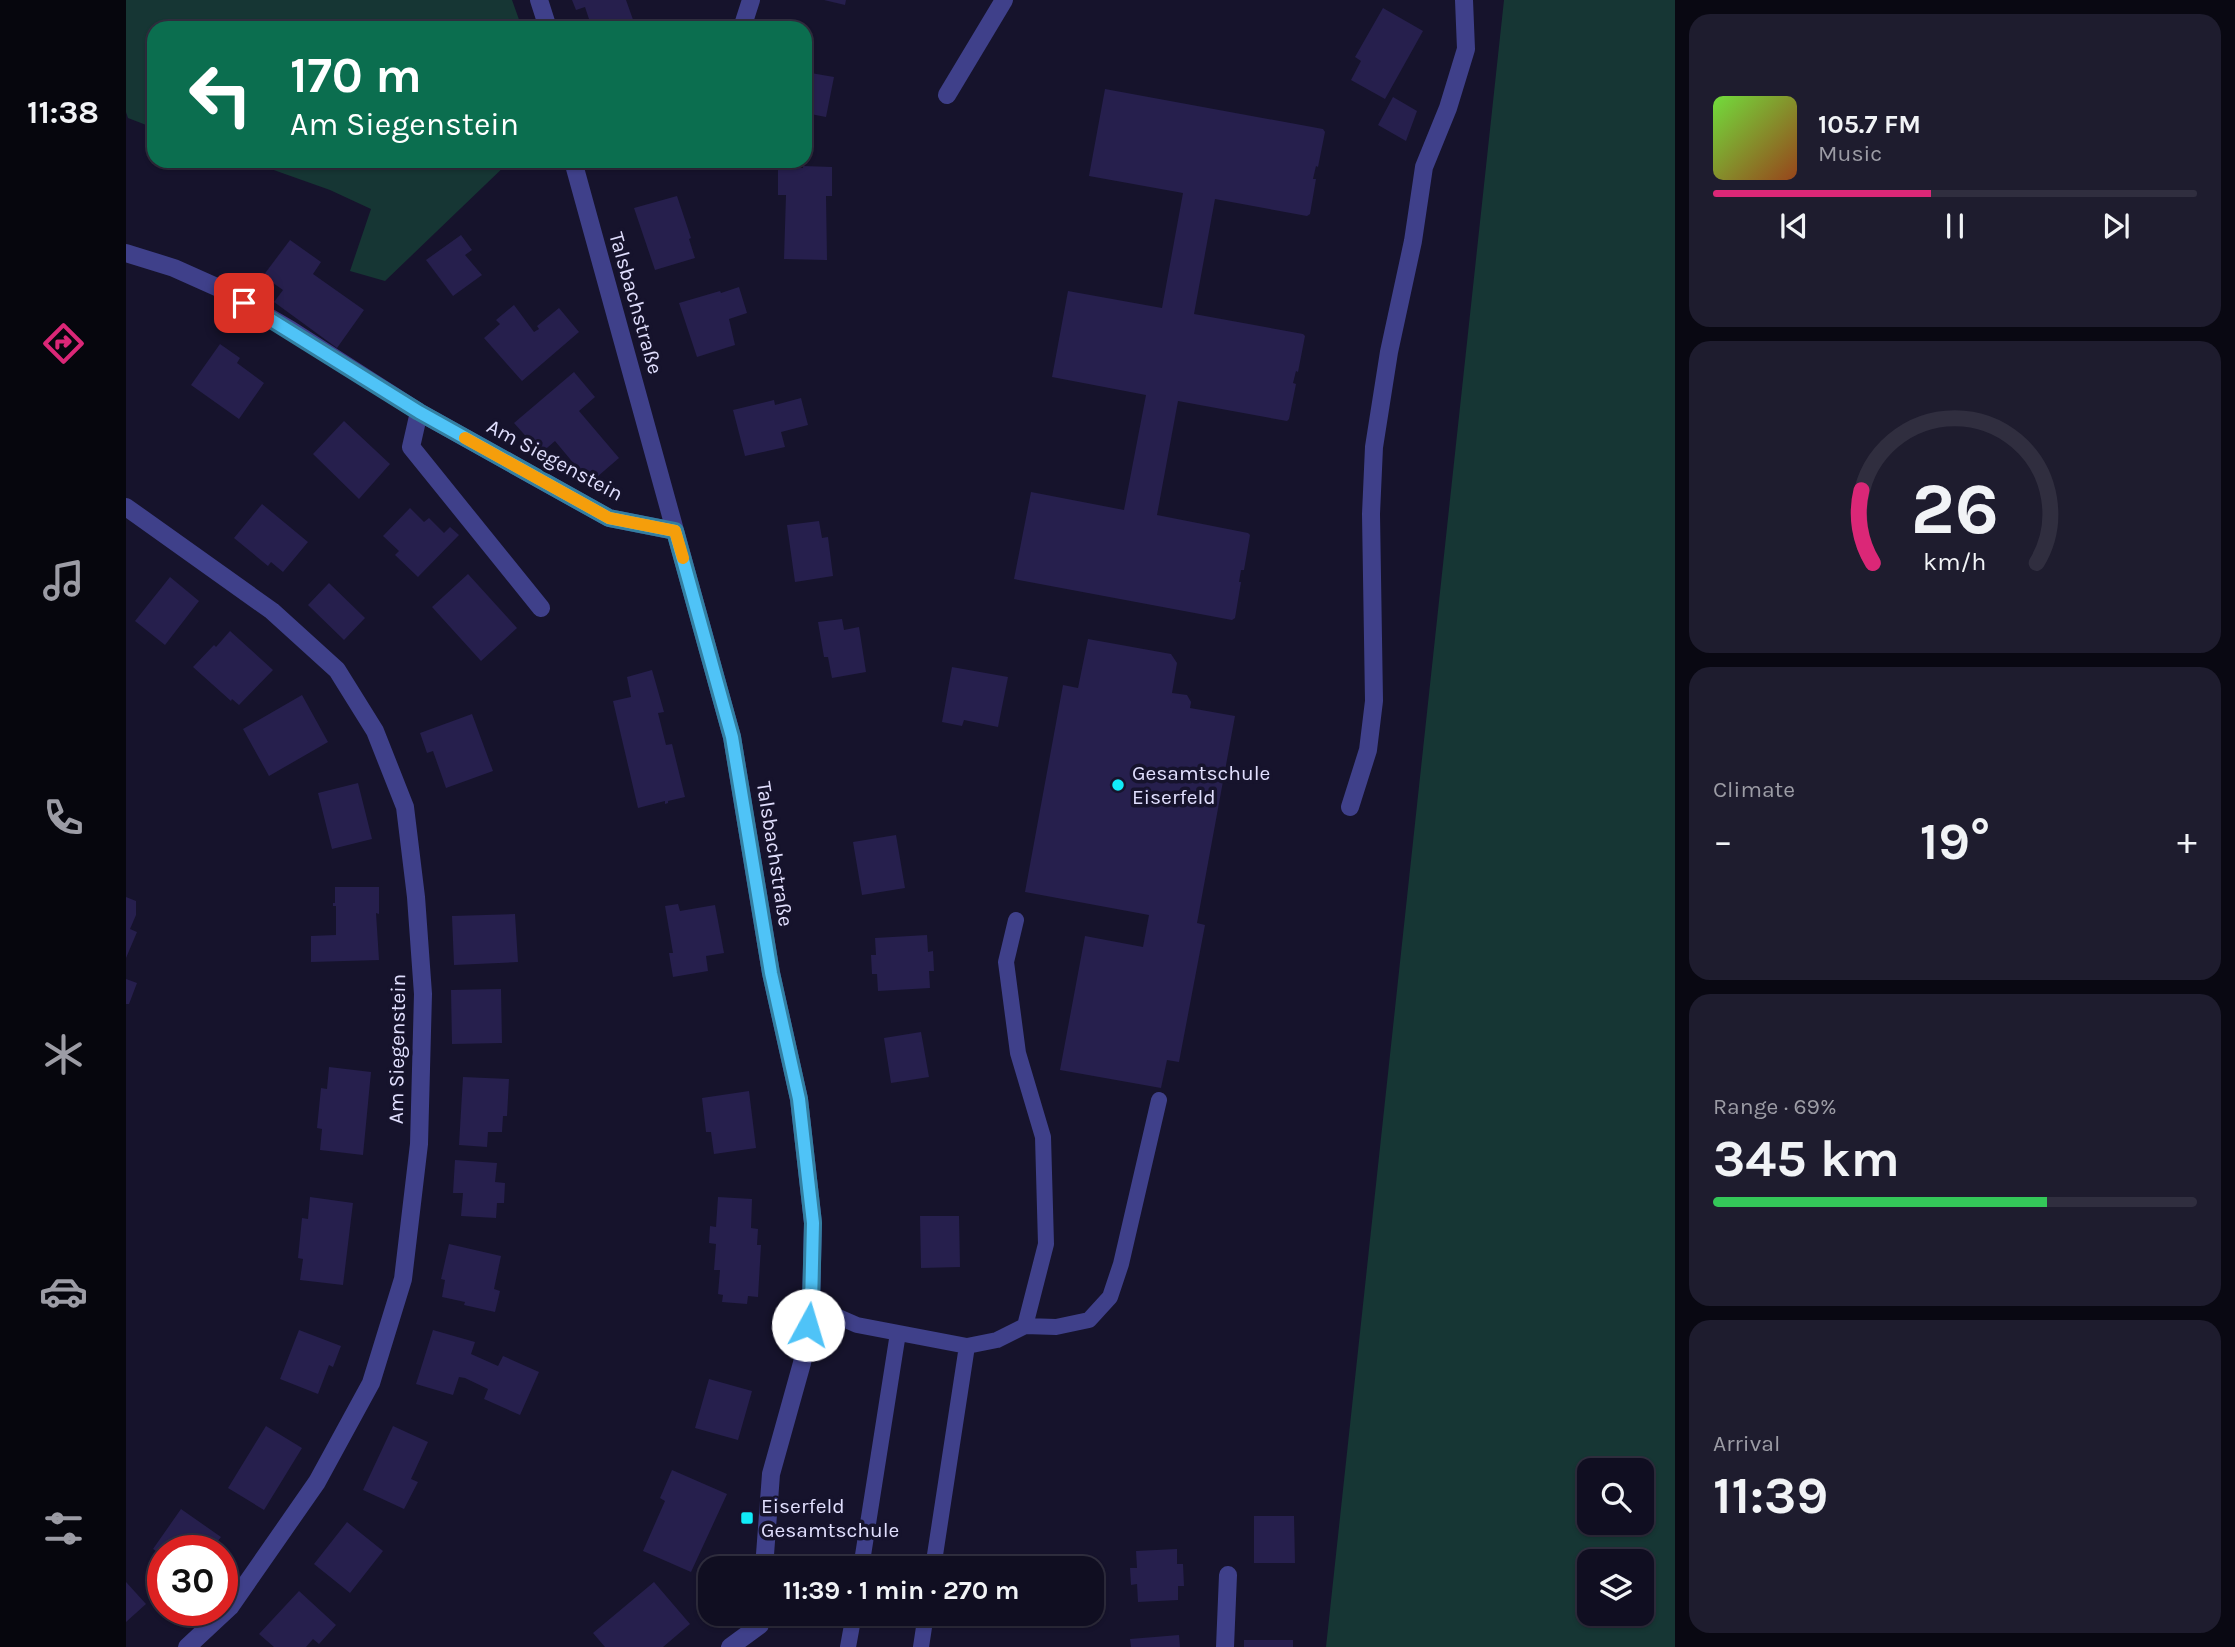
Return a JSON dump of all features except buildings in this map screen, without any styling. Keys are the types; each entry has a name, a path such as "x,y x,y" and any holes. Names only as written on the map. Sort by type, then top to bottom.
{"street":[{"path":"539,0 546,21"},
{"path":"744,21 751,0"},
{"path":"947,95 1004,0"},
{"path":"1350,807 1368,750 1374,701 1371,514 1374,447 1389,352 1413,241 1424,167 1448,107 1466,49 1464,0"},
{"name":"Talsbachstraße","path":"575,168 732,737 771,973 799,1099 813,1223 811,1305 802,1363 771,1474 765,1556"},
{"name":"Am Siegenstein","path":"126,253 174,268 221,289 291,330 419,412 609,518 675,531"},
{"path":"419,412 411,447 541,608"},
{"name":"Am Siegenstein","path":"126,507 272,611 337,670 375,731 405,807 416,897 423,994 419,1144 403,1279 371,1383 317,1482 230,1607 187,1647"},
{"path":"1225,1647 1228,1575"},
{"path":"730,1647 753,1626"},
{"path":"759,1647 760,1626"}],"lane":[{"path":"1017,920 1006,961 1018,1053 1043,1137 1046,1244 1026,1326"},
{"path":"811,1305 857,1325 967,1346 997,1340 1026,1326 1056,1327 1089,1320 1110,1297 1121,1264 1159,1101"},
{"path":"863,1556 898,1333"},
{"path":"935,1556 967,1346"},
{"path":"848,1647 852,1626"},
{"path":"921,1647 924,1626"}],"green space":[{"path":"126,0 512,0 520,21 147,21 147,125 128,118"},
{"path":"1504,0 1675,0 1675,1647 1326,1647"},
{"path":"268,168 503,168 385,281 350,271 371,209 330,190"}],"slow traffic":[{"path":"465,438 609,518 675,531 683,558"}],"place":[{"name":"Gesamtschule Eiserfeld","path":"1118,785"},
{"name":"Eiserfeld Gesamtschule","path":"747,1518"}],"route":[{"path":"244,303 419,412 609,518 675,531 732,737 771,973 799,1099 813,1223 808,1325"}]}
